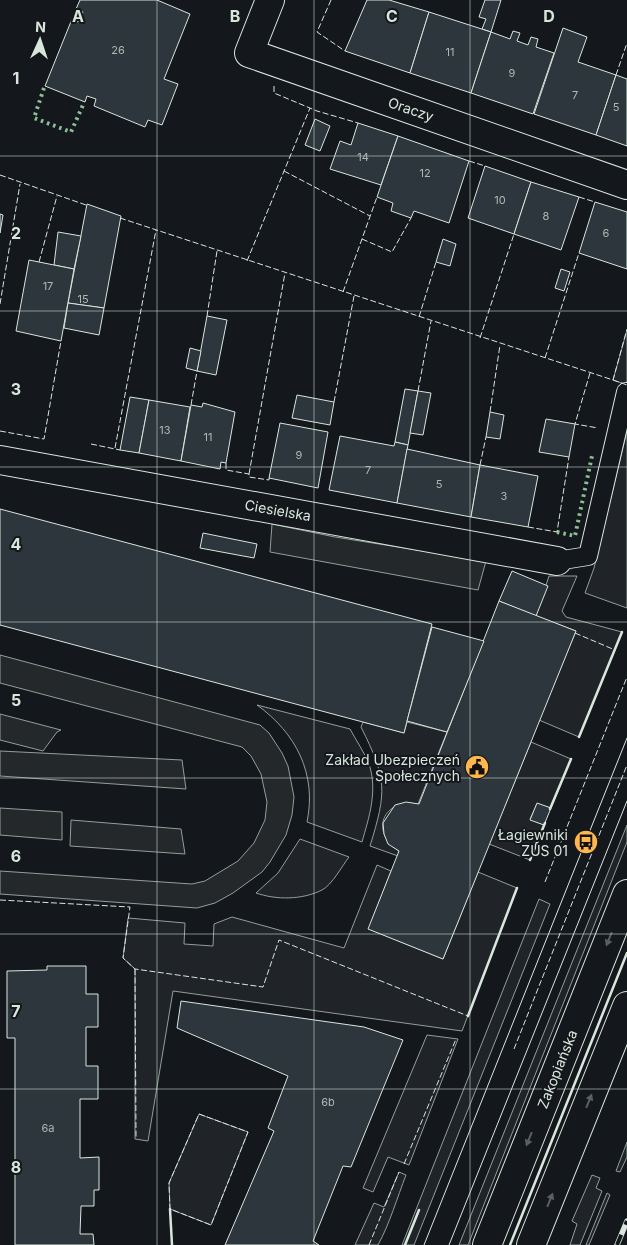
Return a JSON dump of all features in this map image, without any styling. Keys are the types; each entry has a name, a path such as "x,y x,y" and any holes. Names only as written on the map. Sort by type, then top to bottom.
{"street":[{"name":"Oraczy","path":"270,0 249,53 627,185"},
{"name":"Ciesielska","path":"0,460 557,560"},
{"name":"Zakopiańska","path":"487,1245 627,894"},
{"path":"531,1245 627,1006"}],"lane":[{"path":"557,560 588,556 626,392"}],"shaded area":[{"path":"627,330 627,385 613,380"},
{"path":"627,431 627,608 585,593 594,568"},
{"path":"272,524 335,537 486,561 478,590 270,552"},
{"path":"549,576 577,576 562,611 566,617 622,632 579,737 539,720 576,631 536,616"},
{"path":"0,655 260,725 269,733 282,753 288,766 294,797 292,815 286,835 270,862 262,872 233,893 215,903 197,908 0,894 0,871 192,884 205,881 238,861 254,843 265,820 267,802 261,774 251,756 242,747 0,683"},
{"path":"257,705 350,729 369,764 372,774 372,804 362,842 307,822 309,787 306,771 300,756 283,728"},
{"path":"0,714 61,730 57,732 43,751 0,740"},
{"path":"363,722 404,733 407,722 447,732 418,804 396,806 384,818 384,835 399,851 398,856 370,846 379,812 382,785 376,760 361,727"},
{"path":"531,742 571,759 551,808 537,804 530,819 544,825 530,860 489,844"},
{"path":"0,751 182,760 186,789 0,776"},
{"path":"0,808 62,812 62,840 0,835"},
{"path":"71,820 181,829 185,854 70,846"},
{"path":"627,825 627,842 468,1245 459,1245"},
{"path":"300,839 349,857 337,875 322,890 306,896 289,898 272,897 256,893 278,873"},
{"path":"377,865 391,871 369,929 443,959 478,872 517,888 462,1031 173,991 148,1141 135,1139 135,969 123,958 128,918 185,923 184,944 213,946 214,924 232,917 344,948"},
{"path":"539,899 550,904 414,1245 402,1245"},
{"path":"427,1035 458,1039 409,1165 388,1157 373,1192 363,1188"},
{"path":"199,1114 248,1132 211,1225 170,1209 169,1183"},
{"path":"627,1142 627,1157 620,1172 616,1171"},
{"path":"399,1172 406,1175 378,1245 355,1245 374,1203 384,1207"},
{"path":"592,1175 600,1178 596,1188 602,1191 580,1245 570,1245 577,1224 572,1221"},
{"path":"607,1193 610,1195 589,1245 586,1245"}],"building":[{"path":"80,0 157,0 190,14 164,79 178,84 162,125 148,120 145,127 94,106 96,99 87,96 85,102 45,86 72,19 78,22 83,12 76,9"},
{"path":"367,0 389,0 429,12 410,73 345,51"},
{"path":"485,0 501,0 491,32 482,29 486,19 479,17"},
{"path":"429,12 491,32 471,93 410,73"},
{"path":"563,28 587,37 578,62 616,75 596,135 534,114"},
{"path":"513,31 520,33 517,41 528,45 531,37 538,39 536,47 554,53 533,114 471,93 491,32 510,39"},
{"path":"616,75 627,79 627,146 596,135"},
{"path":"315,119 330,126 320,151 305,145"},
{"path":"358,123 398,136 381,185 330,169 340,141 351,145"},
{"path":"398,136 469,161 449,223 414,211 411,218 391,211 393,203 377,197"},
{"path":"485,166 531,182 514,234 468,218"},
{"path":"531,182 579,197 561,250 514,234"},
{"path":"595,202 627,212 627,269 579,253"},
{"path":"87,204 121,216 104,308 68,303"},
{"path":"0,214 3,215 0,233"},
{"path":"58,232 81,236 74,269 54,265"},
{"path":"443,239 456,244 450,266 436,262"},
{"path":"29,260 74,269 61,341 16,331"},
{"path":"561,269 570,272 564,291 555,288"},
{"path":"68,303 104,308 99,335 64,328"},
{"path":"207,316 227,320 216,375 197,371"},
{"path":"190,348 201,351 197,371 186,368"},
{"path":"405,389 418,391 408,445 395,442"},
{"path":"418,391 431,393 423,435 410,433"},
{"path":"297,395 334,402 330,425 292,418"},
{"path":"130,397 149,400 139,453 120,450"},
{"path":"149,400 190,407 181,461 139,453"},
{"path":"203,403 235,412 226,463 221,462 220,469 181,461 191,405 202,407"},
{"path":"490,412 504,415 500,439 486,437"},
{"path":"546,419 575,424 569,457 539,452"},
{"path":"280,423 328,432 318,488 269,478"},
{"path":"340,436 394,446 395,442 408,445 397,503 329,490"},
{"path":"407,449 480,465 471,517 397,503"},
{"path":"480,465 538,476 528,527 471,517"},
{"path":"0,509 432,624 404,733 0,625"},
{"path":"203,533 257,544 254,558 200,548"},
{"path":"512,571 548,586 536,616 499,601"},
{"name":"Zakład Ubezpieczeń Społecznych","path":"499,601 576,631 443,959 368,929 399,851 388,844 384,834 383,823 395,805 406,802 419,804"},
{"path":"432,627 484,641 447,732 407,721"},
{"path":"537,803 551,808 544,825 530,820"},
{"path":"47,966 86,966 86,994 98,994 98,1027 86,1027 86,1066 98,1066 98,1099 80,1099 80,1158 99,1157 99,1190 94,1190 94,1206 81,1206 80,1234 93,1234 94,1245 15,1245 15,1038 7,1038 7,971 47,970"},
{"path":"181,1001 364,1027 403,1040 351,1167 343,1166 313,1241 319,1245 225,1245 274,1131 268,1128 288,1076 177,1028"}],"tram line":[{"path":"424,1245 627,738"},
{"path":"449,1245 627,801"}],"railway":[{"path":"617,1245 627,1221"}],"hedge":[{"path":"44,88 34,118 71,132 83,105"},
{"path":"557,532 575,536 592,456"}],"fence":[{"path":"331,0 317,32 345,51"},
{"path":"616,75 627,43"},
{"path":"274,86 274,93 317,111 358,123"},
{"path":"247,261 310,108"},
{"path":"469,161 485,166"},
{"path":"284,171 370,216"},
{"path":"0,175 86,205"},
{"path":"0,304 20,184"},
{"path":"39,262 57,196"},
{"path":"343,292 377,197"},
{"path":"579,197 595,202"},
{"path":"120,218 613,380 627,329"},
{"path":"362,239 392,252 411,218"},
{"path":"115,448 156,230"},
{"path":"480,338 514,234"},
{"path":"207,316 217,251"},
{"path":"545,358 579,253"},
{"path":"419,317 436,262"},
{"path":"249,474 285,273"},
{"path":"334,402 354,296"},
{"path":"418,391 431,321"},
{"path":"0,431 44,439 61,341"},
{"path":"490,412 500,345"},
{"path":"191,405 197,371"},
{"path":"590,373 575,424 598,428"},
{"path":"613,380 627,385"},
{"path":"480,465 486,437"},
{"path":"91,444 120,450"},
{"path":"528,527 557,532 569,457"},
{"path":"226,463 226,470 249,474 249,477 269,480 269,478"},
{"path":"575,633 615,650"},
{"path":"545,882 627,677"},
{"path":"514,1049 627,765"},
{"path":"0,900 130,907 123,958 135,969 263,987 279,940 468,1016"},
{"path":"135,969 136,1137"},
{"path":"404,1164 456,1039"},
{"path":"199,1114 248,1132 211,1225 170,1209 169,1183 199,1114"},
{"path":"369,1245 399,1172"}],"wall":[{"path":"579,737 622,632"},
{"path":"550,809 571,759"},
{"path":"530,860 545,823"},
{"path":"468,1016 517,888"},
{"path":"510,1245 627,953"},
{"path":"170,1209 172,1245"},
{"path":"405,1245 419,1210"}],"place":[{"name":"Zakład Ubezpieczeń Społecznych","path":"477,767"},
{"name":"Łagiewniki ZUS 01","path":"586,842"}]}
